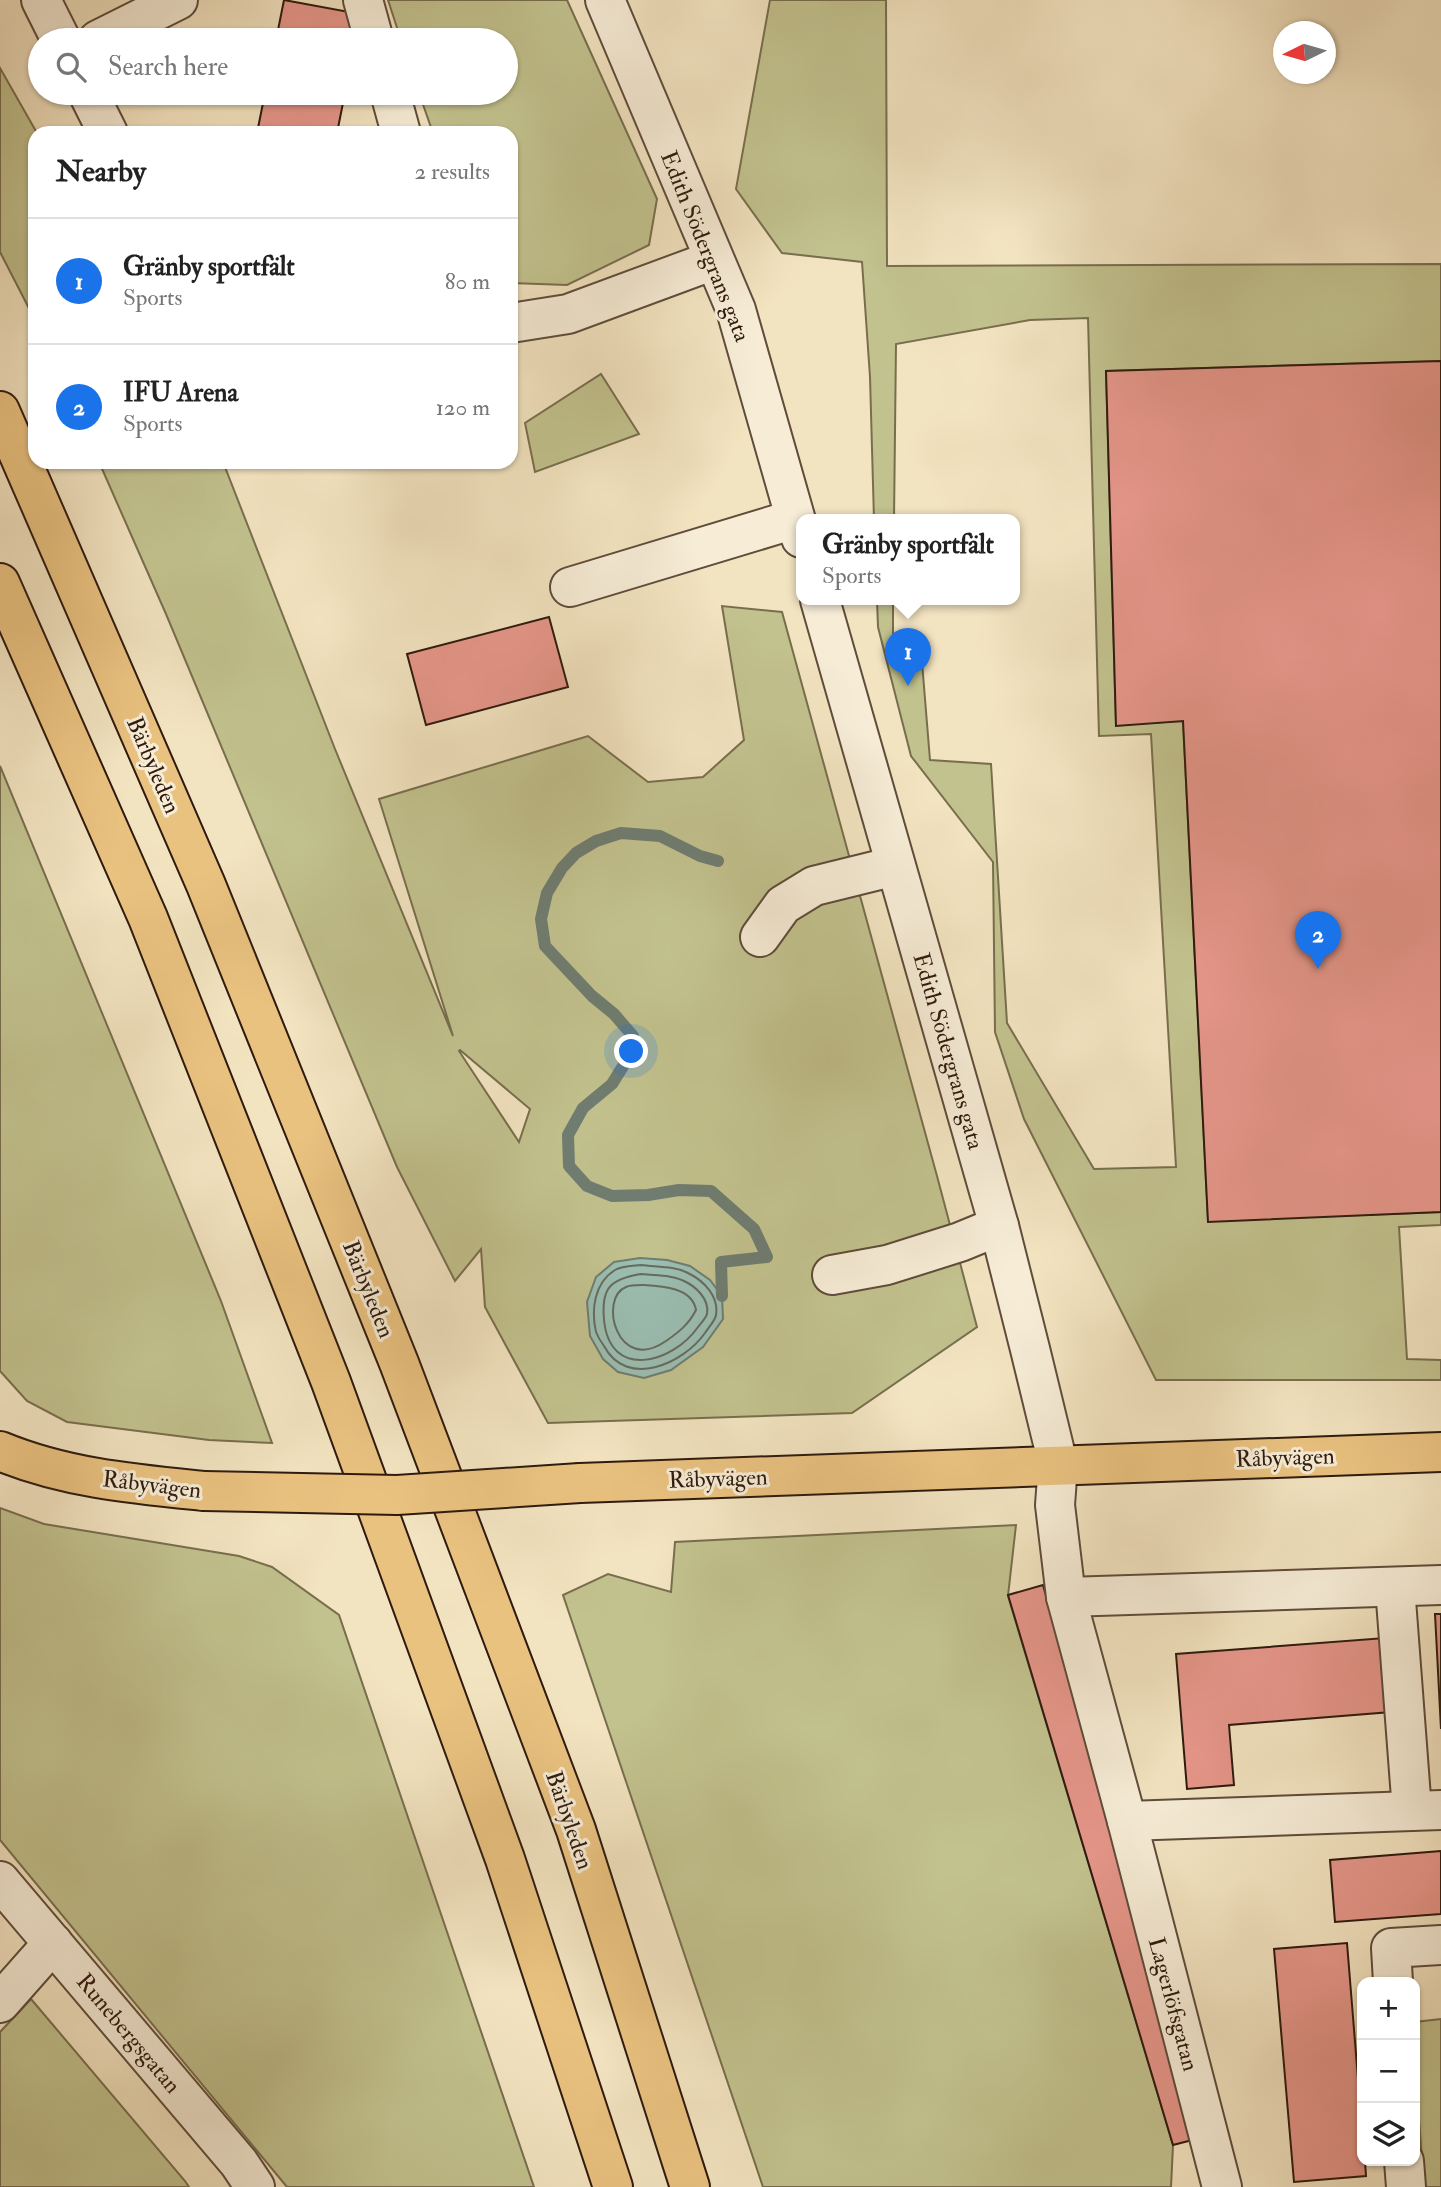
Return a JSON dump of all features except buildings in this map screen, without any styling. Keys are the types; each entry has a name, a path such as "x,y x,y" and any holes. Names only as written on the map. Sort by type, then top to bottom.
{"main road":[{"name":"Bärbyleden","path":"0,411 205,885 399,1363 576,1830 690,2187"},
{"path":"0,583 148,918 331,1382 505,1859 613,2187"},
{"name":"Råbyvägen","path":"0,1451 31,1464 119,1483 263,1494 397,1494 580,1483 1441,1452"}],"street":[{"path":"41,0 55,28"},
{"path":"123,28 178,0"},
{"path":"363,0 371,28"},
{"name":"Edith Södergrans gata","path":"605,0 736,310 796,522"},
{"path":"94,105 104,126"},
{"path":"393,105 399,126"},
{"path":"518,322 568,314 714,260"},
{"path":"570,587 796,530"},
{"name":"Edith Södergrans gata","path":"821,605 999,1226 1058,1464 1055,1505"},
{"path":"760,937 783,905 814,886 895,866"},
{"path":"832,1275 887,1265 960,1242 999,1226"},
{"name":"Lagerlöfsgatan","path":"1055,1505 1066,1597 1222,2187"},
{"path":"1066,1597 1441,1585"},
{"path":"1127,1821 1426,1811 1395,1587"},
{"name":"Runebergsgatan","path":"0,1881 239,2163 255,2187"},
{"path":"0,2003 53,1943"},
{"path":"1393,1977 1391,1948 1441,1945"},
{"path":"1404,2166 1406,2187"}],"green space":[{"path":"388,0 567,0 657,199 649,245 567,285 518,283 518,126 431,126 423,105 518,105 518,28 397,28"},
{"path":"770,0 886,0 887,266 1441,264 1441,361 1106,371 1116,725 1183,721 1208,1221 1441,1212 1441,1225 1399,1227 1407,1359 1441,1360 1441,1380 1156,1380 1024,1119 995,1032 993,862 911,756 878,627 877,605 893,605 893,647 921,650 930,760 991,764 1007,1023 1094,1169 1176,1167 1151,734 1099,736 1088,318 1030,320 896,344 894,514 874,514 870,377 862,262 782,253 736,189"},
{"path":"0,68 33,126 28,126 28,306 0,252"},
{"path":"601,374 639,434 535,472 525,423"},
{"path":"102,469 226,469 335,749 453,1036 379,799 588,736 648,782 703,777 744,740 722,606 782,612 977,1327 852,1413 548,1423 485,1307 481,1249 455,1281 397,1167 166,614","holes":["460,1050 530,1109 519,1142 459,1051"]},
{"path":"0,766 221,1301 272,1443 209,1440 67,1422 27,1401 0,1371"},
{"path":"0,1508 44,1524 239,1556 272,1567 339,1615 534,2187 287,2187 0,1840"},
{"path":"1016,1525 1008,1596 1173,2145 1171,2187 763,2187 563,1595 608,1574 671,1592 675,1542"},
{"path":"31,1999 189,2187 0,2187 0,2032"},
{"path":"1441,2019 1441,2187 1424,2187 1420,2133 1420,2021"}],"water":[{"path":"640,1258 667,1260 690,1266 710,1280 722,1296 723,1319 703,1347 671,1370 644,1378 618,1372 603,1359 590,1336 587,1302 596,1277 614,1262"}],"waterway":[{"path":"718,861 700,856 660,836 621,833 596,841 576,853 562,868 547,893 541,919 545,946 633,1036 625,1063 612,1084 583,1108 568,1135 569,1166 587,1186 612,1196 648,1195 679,1190 711,1191 754,1229 767,1257 721,1262 722,1296"}],"place":[{"name":"Gränby sportfält","path":"908,686"},
{"name":"IFU Arena","path":"1318,969"}]}
